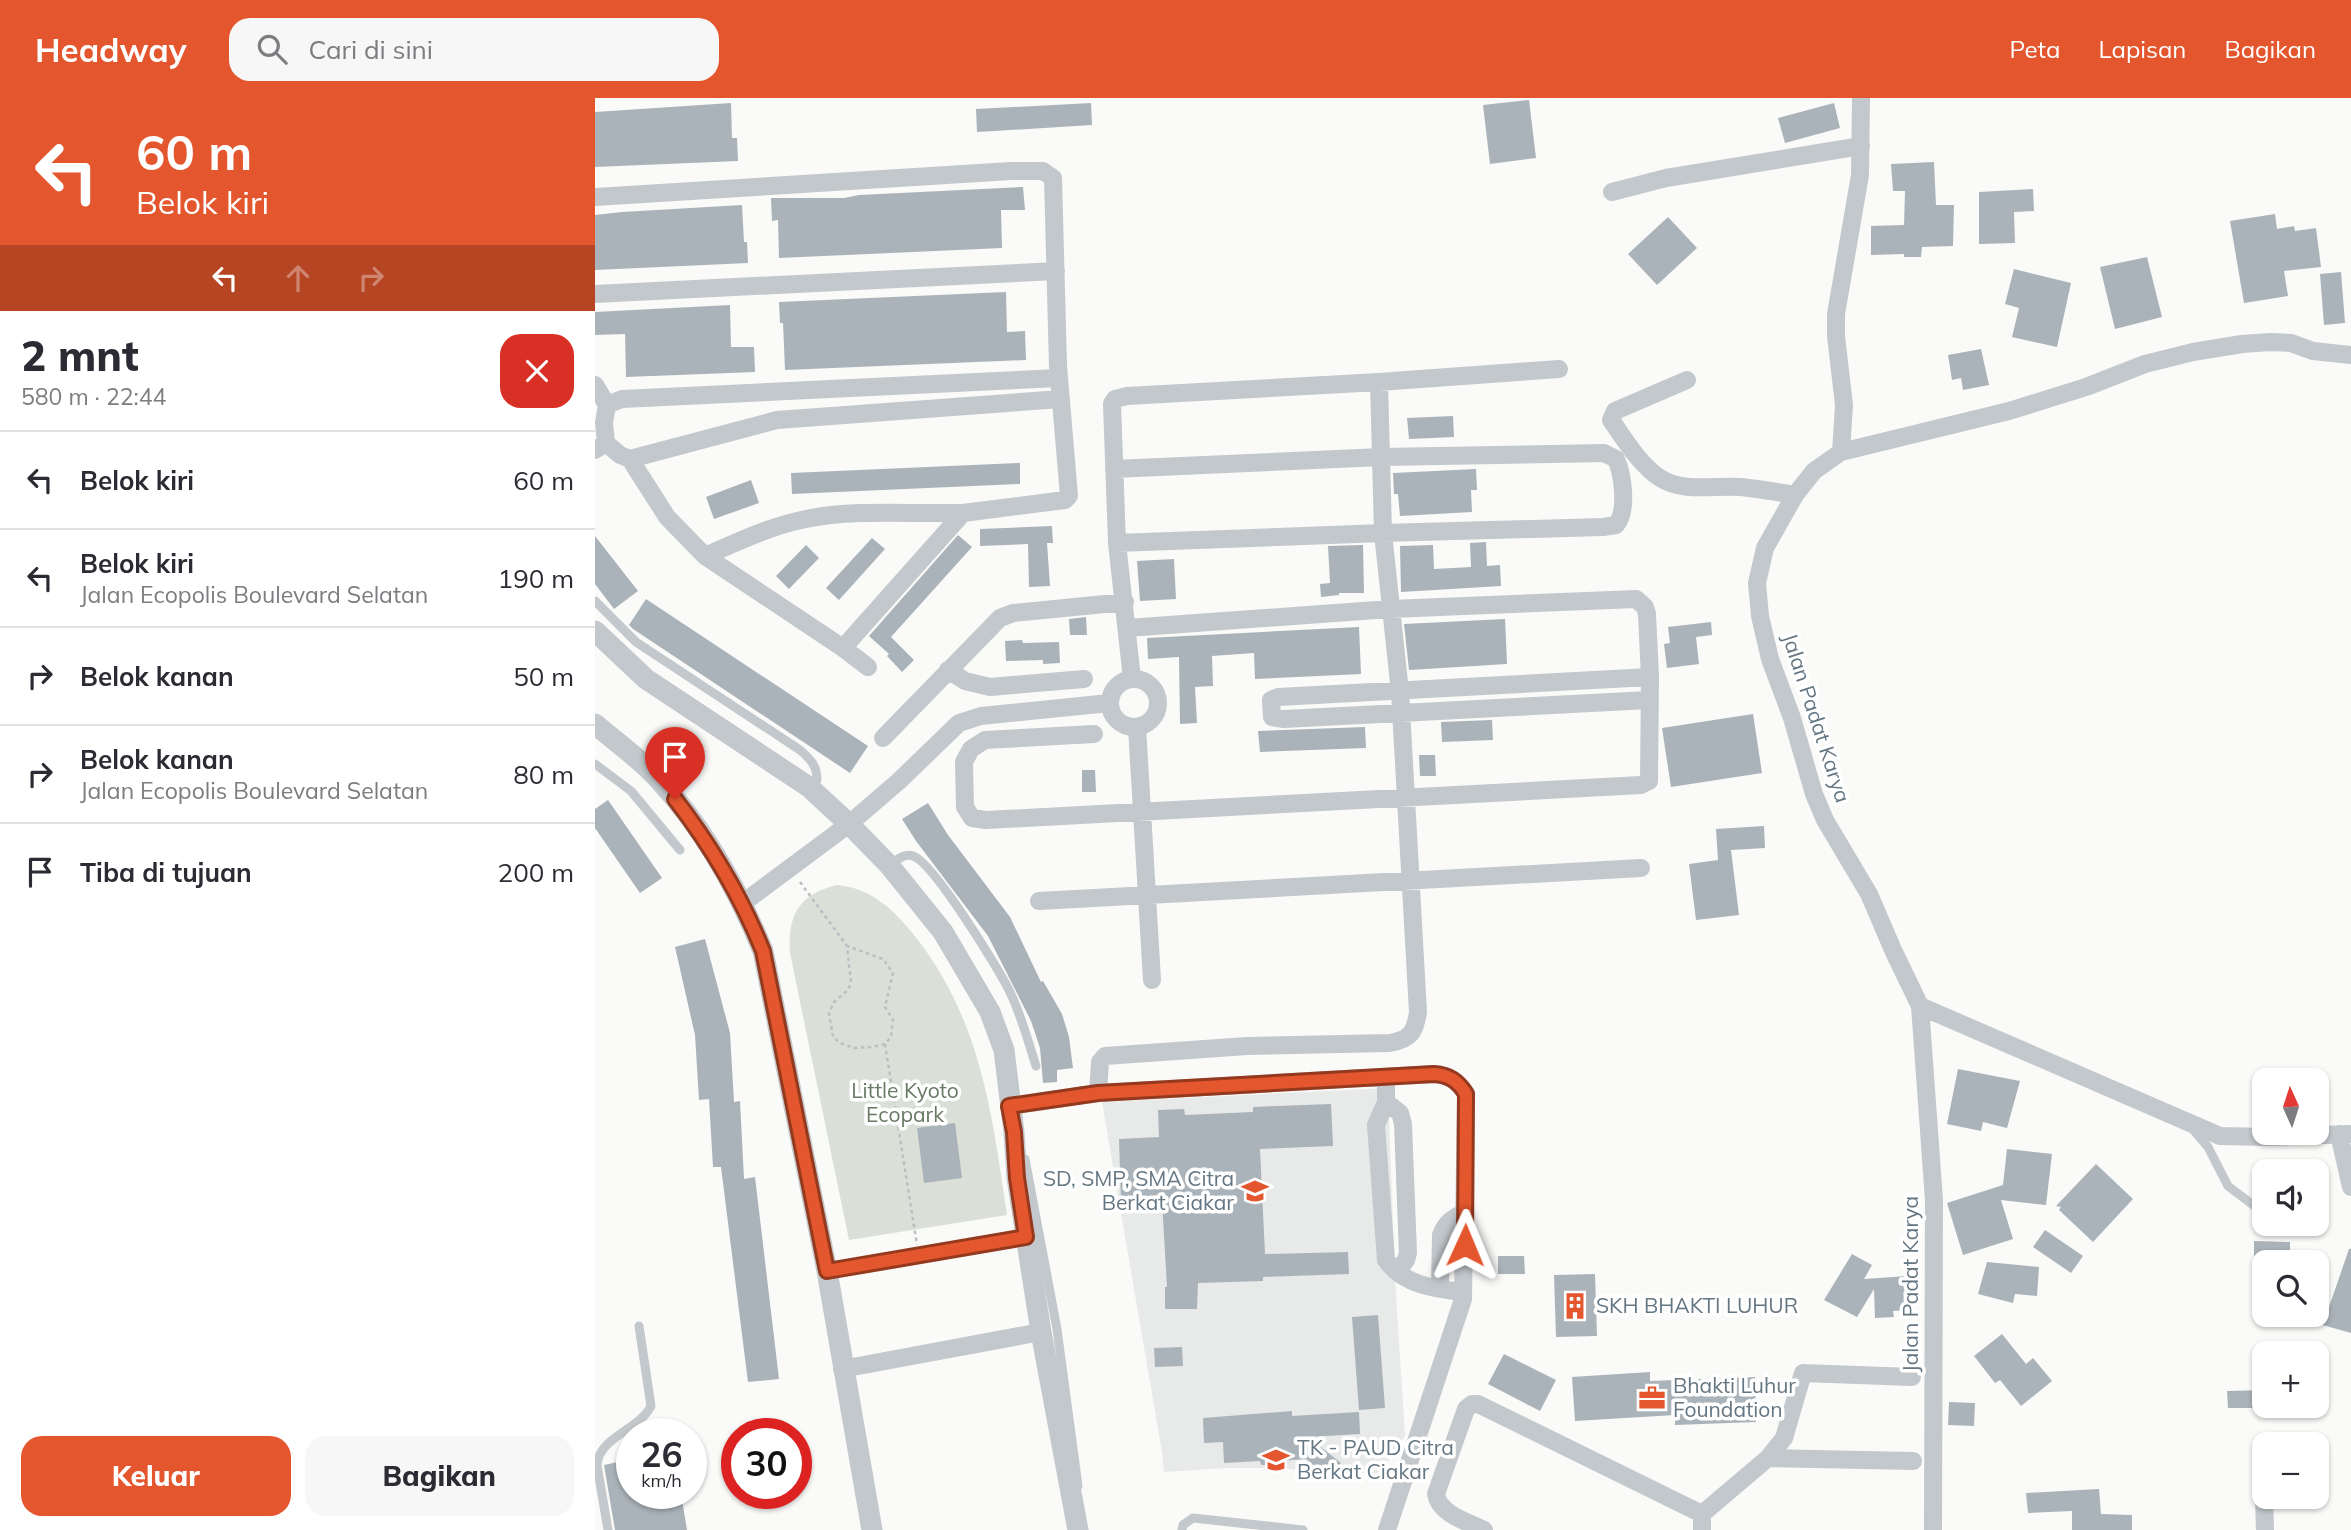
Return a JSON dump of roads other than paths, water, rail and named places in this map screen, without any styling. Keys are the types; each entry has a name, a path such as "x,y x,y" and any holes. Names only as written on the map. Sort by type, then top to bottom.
{"street":[{"path":"1841,452 1844,405 1836,314 1856,208 1861,146 1861,98"},
{"path":"1612,192 1666,178 1861,146"},
{"path":"595,197 1011,171 1043,171 1053,178 1059,378 1069,496 1067,499 963,513 845,514 805,519 762,531 705,556"},
{"path":"595,294 1056,271"},
{"name":"Jalan Padat Karya","path":"1933,1530 1934,1200 1920,1006 1868,894 1825,820 1814,794 1792,718 1770,659 1760,616 1757,583 1765,548 1795,495 1814,471 1841,452 2009,411 2086,387 2145,364 2193,352 2270,342 2291,343 2313,351 2351,355"},
{"path":"1132,679 1117,543 1114,469 1112,404 1121,397 1559,369"},
{"path":"607,405 622,399 1059,378"},
{"path":"1687,380 1615,411 1612,415 1611,420 1628,445 1650,470 1671,484 1741,487 1795,495"},
{"path":"1098,1093 1100,1062 1105,1056 1247,1046 1390,1043 1405,1040 1415,1029 1418,1012 1400,692 1383,533 1379,382"},
{"path":"595,385 607,405 600,446 630,459 667,517 705,556 869,667"},
{"path":"777,419 778,392"},
{"path":"630,459 777,419 1061,399"},
{"path":"1114,469 1381,457 1604,453 1616,459 1619,466 1623,512 1616,525 1603,527 1117,543"},
{"path":"843,648 963,513"},
{"path":"1094,734 985,740 971,749 964,762 965,807 972,818 986,820 1406,799 1646,784 1649,781 1650,677 1647,614 1645,607 1636,599 1390,609 1127,628"},
{"path":"883,738 993,624 1007,614 1125,602"},
{"path":"595,631 646,678 809,787 849,824 889,865 943,932 990,1012 1004,1049 1022,1238 1043,1332 1078,1530"},
{"path":"948,670 965,681 990,687 1084,679"},
{"path":"1649,700 1274,719 1271,700 1650,677"},
{"path":"1132,679 1148,684 1158,697 1156,713 1145,725 1137,727 1121,724 1111,711 1109,703 1116,686 1132,679"},
{"path":"743,903 849,824 899,781 958,723 981,716 1109,703"},
{"path":"595,724 660,780 705,838 743,903 763,951 827,1271 872,1530"},
{"path":"1137,727 1152,980"},
{"path":"1039,901 1641,868"},
{"path":"1920,1006 2220,1136 2269,1138 2345,1134 2351,1187"},
{"path":"1009,1106 1098,1093 1443,1075 1460,1084 1466,1094 1463,1292 1387,1530"},
{"path":"1386,1078 1386,1102 1376,1125 1385,1260 1405,1278 1440,1289 1463,1292"},
{"path":"1386,1102 1400,1113 1403,1124 1408,1253 1398,1271"},
{"path":"1440,1289 1441,1235 1452,1219 1465,1212"},
{"path":"842,1369 1043,1332"},
{"path":"1485,1530 1444,1510 1437,1503 1436,1494 1465,1409 1472,1404 1478,1404 1702,1522 1768,1458 1783,1438 1803,1374 1912,1377"},
{"path":"1768,1458 1913,1461"},
{"path":"2264,1509 2265,1530"}],"lane":[{"path":"595,601 636,642 800,750 813,762 817,772 817,780 809,787"},
{"path":"595,764 631,791 680,850"},
{"path":"889,865 903,855 914,856 924,863 936,878 991,956 1006,984 1037,1066"},
{"path":"2187,1123 2208,1147 2228,1186 2252,1204"},
{"path":"1014,1132 1022,1143 1043,1332"},
{"path":"827,1271 1022,1238"},
{"path":"608,1530 598,1457 602,1448 641,1420 651,1406 639,1326"},
{"path":"1182,1530 1183,1525 1193,1518 1303,1530"}],"place":[{"name":"SD, SMP, SMA Citra Berkat Ciakar","path":"1255,1191"},
{"name":"SKH BHAKTI LUHUR","path":"1575,1306"},
{"name":"Bhakti Luhur Foundation","path":"1652,1398"},
{"name":"TK - PAUD Citra Berkat Ciakar","path":"1276,1460"}],"park label":[{"name":"Little Kyoto Ecopark","path":"905,1103"}]}
